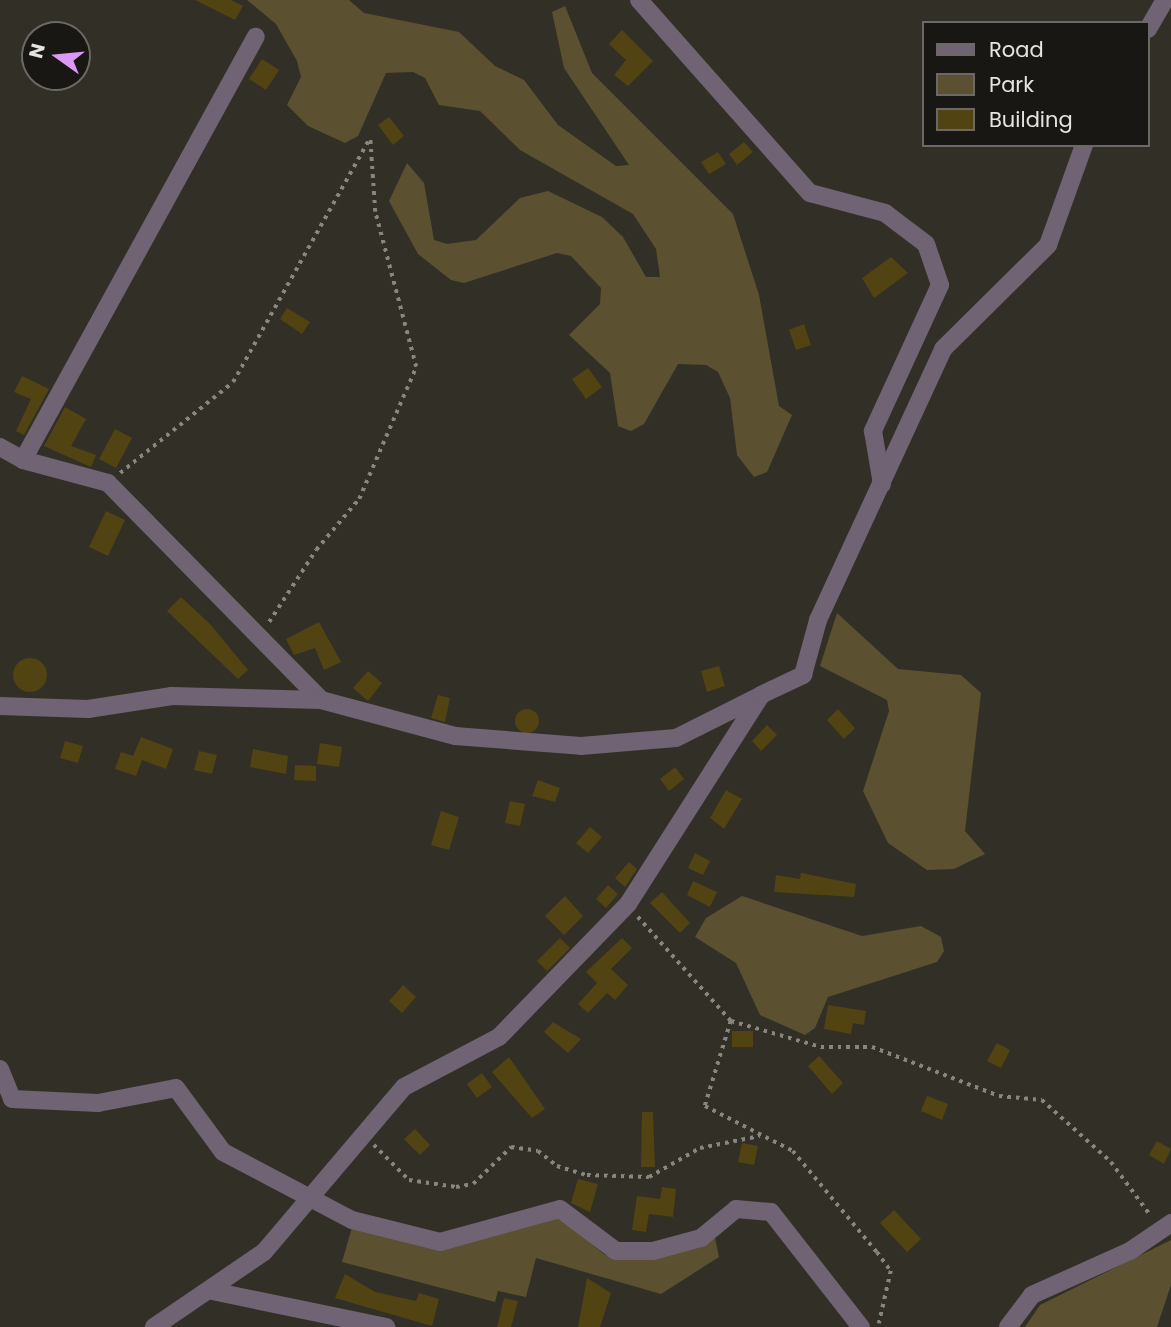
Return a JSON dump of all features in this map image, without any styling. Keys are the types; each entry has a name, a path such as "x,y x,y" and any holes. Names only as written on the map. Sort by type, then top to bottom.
{"street":[{"path":"639,0 810,193 885,213 926,244 940,285 873,430 881,484"},
{"path":"1150,26 1165,0"},
{"path":"23,460 256,37"},
{"path":"0,706 88,709 172,696 321,700 455,736 581,746 676,738 803,675 818,620 943,349 1048,245 1083,147"},
{"path":"0,447 23,460 108,483 321,700"},
{"path":"154,1327 212,1291 264,1252 309,1194 404,1087 499,1037 628,904 761,695"},
{"path":"0,1069 12,1099 98,1103 176,1088 223,1152 309,1194 352,1220 440,1242 560,1209 616,1251 701,1238 736,1209 771,1212 861,1327"},
{"path":"1008,1327 1032,1295 1166,1227"},
{"path":"212,1291 386,1327"}],"path":[{"path":"108,483 233,382 370,139 376,212 416,368 359,499 316,550 272,620 252,631"},
{"path":"628,904 695,988 731,1021 821,1047 872,1047 999,1096 1042,1100 1111,1162 1166,1227"},
{"path":"731,1021 705,1106 793,1151 891,1271 878,1327"},
{"path":"365,1132 409,1180 456,1187 473,1184 511,1147 538,1151 557,1166 587,1175 649,1177 700,1149 763,1135"}],"green space":[{"path":"247,0 349,0 364,13 459,32 495,66 524,80 558,125 616,166 629,165 564,68 552,12 565,6 592,73 733,214 759,295 779,406 792,415 767,472 754,477 737,455 730,398 718,372 706,365 678,364 644,424 631,431 618,426 610,373 569,335 600,304 601,288 571,256 557,253 464,283 451,280 418,254 389,201 407,163 424,183 434,240 447,244 476,240 520,198 548,191 602,217 623,237 646,277 660,277 656,249 633,214 520,150 480,111 439,105 425,78 413,72 386,73 358,136 345,143 308,126 287,105 301,77 297,61 276,24"},
{"path":"837,613 898,669 961,675 981,693 965,831 985,854 954,869 927,870 888,843 863,791 889,711 887,700 820,666"},
{"path":"742,896 862,936 921,926 941,937 944,951 937,962 828,997 815,1028 805,1035 760,1015 736,963 695,937 706,918"},
{"path":"558,1216 605,1255 650,1258 715,1238 719,1257 661,1294 536,1258 526,1297 498,1291 495,1302 342,1262 353,1224 440,1246"},
{"path":"1171,1240 1171,1285 1157,1327 1025,1327 1040,1305"}],"building":[{"path":"195,0 231,0 243,6 235,20"},
{"path":"622,30 653,61 628,86 614,75 626,60 609,44"},
{"path":"262,59 279,70 266,90 249,79"},
{"path":"389,117 404,136 393,145 378,125"},
{"path":"744,142 753,152 737,165 729,154"},
{"path":"718,152 726,164 709,174 701,162"},
{"path":"891,257 908,273 874,298 862,278"},
{"path":"287,308 310,322 302,334 280,319"},
{"path":"804,324 811,345 796,350 789,330"},
{"path":"588,368 602,387 586,399 572,379"},
{"path":"22,376 49,389 24,435 16,431 31,399 14,392"},
{"path":"65,407 86,419 71,446 96,455 91,467 44,446"},
{"path":"115,429 132,438 116,468 99,459"},
{"path":"106,511 125,520 108,556 89,547"},
{"path":"181,597 210,624 248,670 238,679 167,611"},
{"path":"319,622 341,662 324,670 315,648 294,655 286,639"},
{"path":"30,658 42,663 47,675 42,687 30,692 18,687 13,675 18,663"},
{"path":"719,666 725,686 707,692 701,671"},
{"path":"368,671 382,683 368,701 353,688"},
{"path":"438,695 450,698 445,722 431,718"},
{"path":"527,709 538,716 539,721 532,732 527,733 516,726 515,721 522,710"},
{"path":"838,709 855,728 844,739 827,720"},
{"path":"767,725 777,735 761,751 752,741"},
{"path":"141,737 173,749 166,769 142,760 136,776 115,769 121,752 133,756"},
{"path":"65,741 83,746 78,763 60,758"},
{"path":"320,743 342,747 339,767 317,764"},
{"path":"253,749 288,756 286,774 250,767"},
{"path":"199,751 217,755 212,774 194,770"},
{"path":"295,765 316,766 316,781 294,780"},
{"path":"675,767 684,779 669,791 660,779"},
{"path":"538,780 560,788 555,802 532,796"},
{"path":"726,790 742,799 724,829 710,818"},
{"path":"510,801 525,804 520,826 505,823"},
{"path":"441,811 459,817 449,850 431,845"},
{"path":"590,827 602,837 588,853 576,843"},
{"path":"695,853 710,861 703,875 688,868"},
{"path":"629,862 637,869 625,887 615,878"},
{"path":"801,873 856,884 854,897 774,892 776,875 800,879"},
{"path":"693,881 717,892 710,907 687,895"},
{"path":"608,885 618,894 606,908 596,899"},
{"path":"662,892 690,923 680,933 650,903"},
{"path":"565,896 583,916 564,935 545,916"},
{"path":"560,938 570,948 547,971 537,961"},
{"path":"622,938 632,948 611,969 628,985 615,1000 607,993 588,1013 578,1004 597,983 586,972"},
{"path":"403,985 416,997 402,1013 389,1001"},
{"path":"828,1005 866,1011 864,1025 853,1023 851,1034 824,1029"},
{"path":"553,1022 581,1039 568,1053 544,1032"},
{"path":"732,1031 753,1031 753,1047 732,1047"},
{"path":"997,1043 1010,1050 1001,1068 987,1061"},
{"path":"819,1056 843,1083 832,1094 808,1066"},
{"path":"509,1057 545,1109 532,1118 492,1072"},
{"path":"482,1073 492,1087 477,1098 467,1084"},
{"path":"927,1096 948,1104 942,1120 921,1111"},
{"path":"642,1112 653,1112 655,1167 641,1167"},
{"path":"415,1129 430,1145 420,1155 404,1139"},
{"path":"1157,1141 1171,1149 1164,1164 1149,1155"},
{"path":"742,1143 758,1146 754,1165 738,1162"},
{"path":"578,1179 598,1184 590,1212 571,1203"},
{"path":"662,1187 676,1189 673,1217 649,1214 646,1232 632,1230 637,1196 660,1199"},
{"path":"894,1210 921,1239 907,1252 880,1223"},
{"path":"345,1274 375,1292 416,1301 419,1293 439,1299 432,1326 335,1298"},
{"path":"587,1278 611,1293 600,1327 578,1327"},
{"path":"504,1298 518,1301 511,1327 497,1327"}]}
